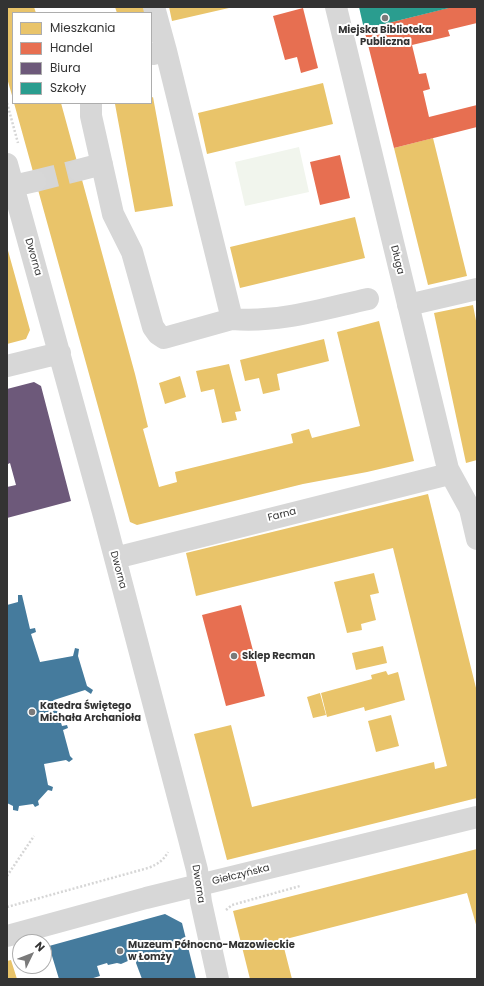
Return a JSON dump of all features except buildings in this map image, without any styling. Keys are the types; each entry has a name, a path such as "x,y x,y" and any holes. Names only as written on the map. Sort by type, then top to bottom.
{"street":[{"path":"154,7 158,53 232,319"},
{"name":"Długa","path":"336,7 449,474 473,508 477,539"},
{"path":"91,104 91,116 113,214 132,252 153,327 158,334 164,338 232,319 254,321 283,318 368,299"},
{"name":"Dworna","path":"7,164 60,353 191,849 205,923 218,979"},
{"path":"79,170 102,164"},
{"path":"13,186 35,181"},
{"path":"408,305 477,289"},
{"path":"7,366 60,353"},
{"name":"Farna","path":"115,558 449,474"},
{"name":"Giełczyńska","path":"7,936 198,885 477,817"}],"path":[{"path":"7,876 34,836"},
{"path":"7,907 157,865 164,859 170,848"},
{"path":"226,911 228,907 232,905 303,885"}],"shaded area":[{"path":"299,147 309,192 245,206 235,162"}],"tunnel":[{"path":"35,181 79,170"}],"place":[{"name":"Miejska Biblioteka Publiczna","path":"385,18"},
{"name":"Sklep Recman","path":"234,656"},
{"name":"Katedra Świętego Michała Archanioła","path":"32,712"},
{"name":"Muzeum Północno-Mazowieckie w Łomży","path":"120,951"}]}
